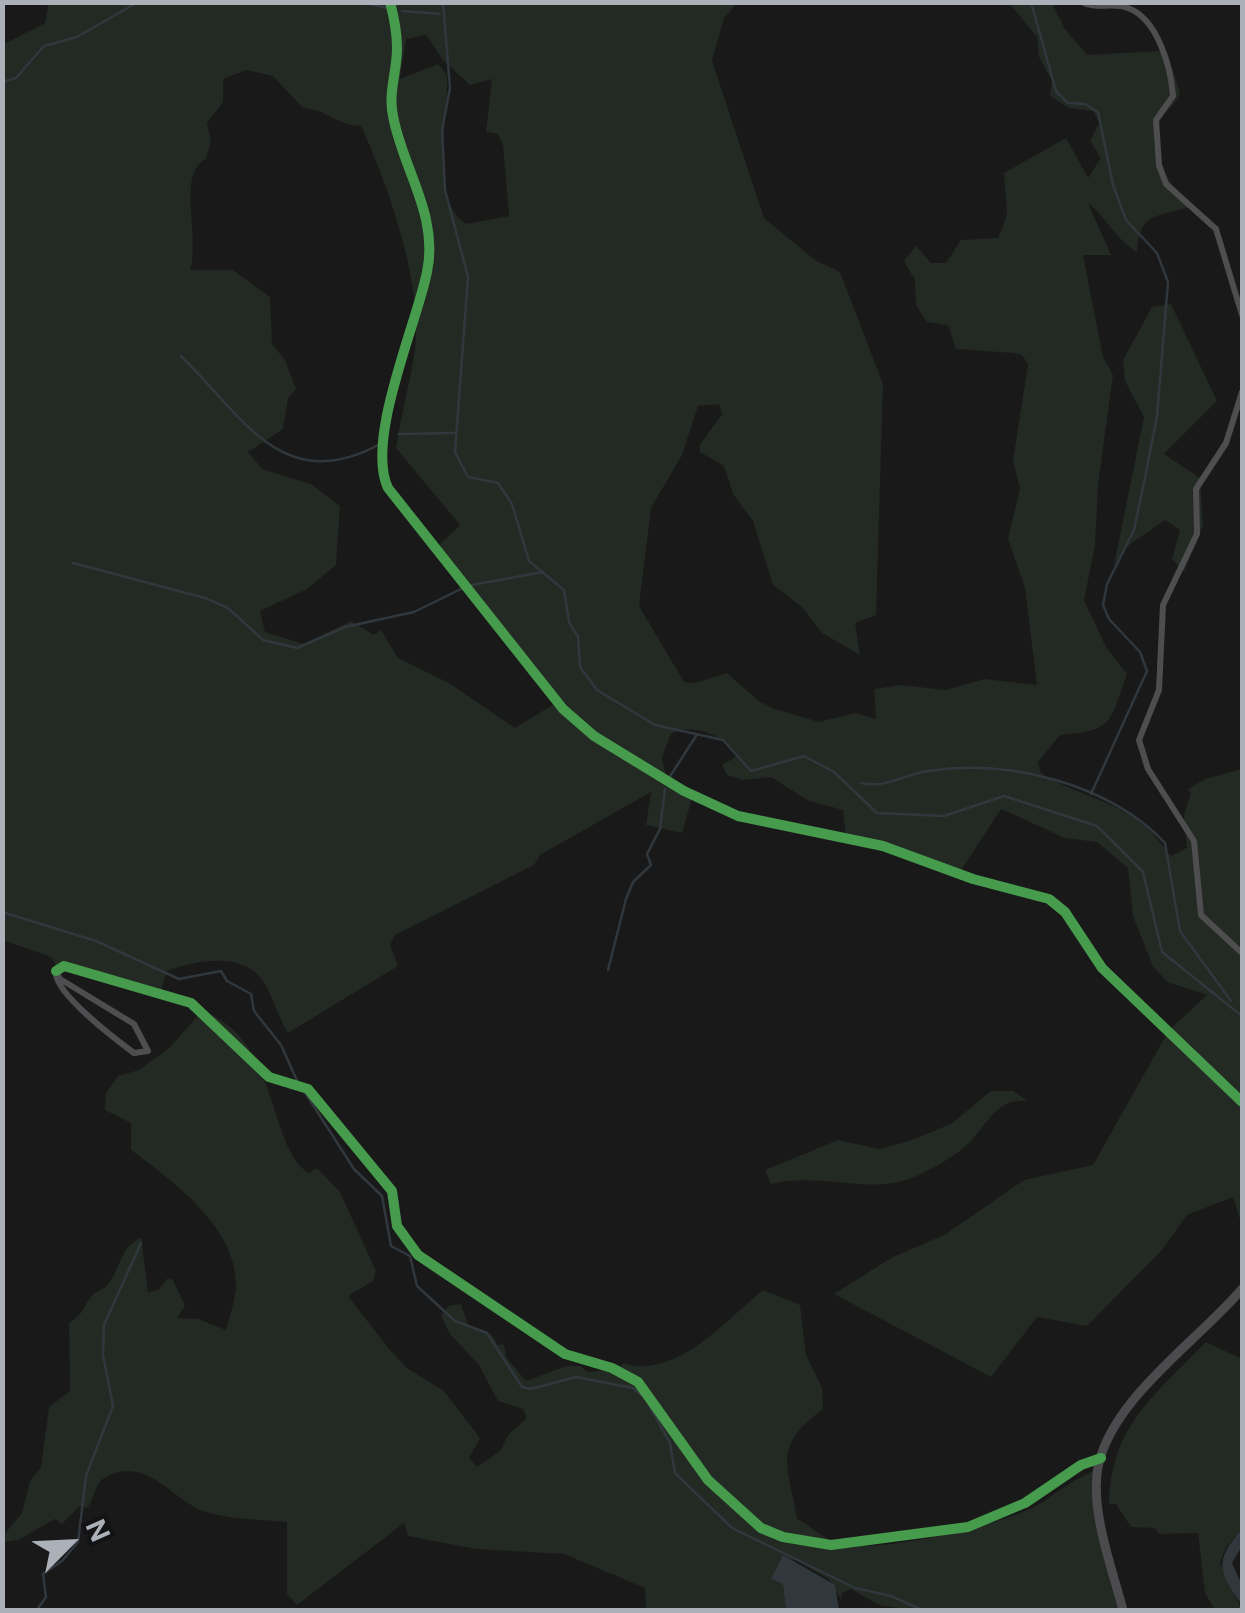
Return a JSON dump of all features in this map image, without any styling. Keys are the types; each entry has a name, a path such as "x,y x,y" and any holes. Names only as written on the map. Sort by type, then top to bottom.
{"main road":[{"path":"1122,1610 1098,1502 1100,1458 1129,1406 1242,1289"}],"street":[{"path":"390,2 397,49 390,84 393,116 430,239 428,270 413,310 389,412 383,472 388,488 471,597 572,718 684,791 752,820 858,839 973,879 1050,899 1065,912 1102,968 1242,1102"},
{"path":"1082,2 1133,10 1156,35 1170,74 1172,96 1156,120 1162,173 1174,194 1214,224 1242,315"},
{"path":"1242,392 1226,444 1196,489 1196,534 1163,604 1160,683 1139,740 1148,768 1194,841 1201,915 1242,953"},
{"path":"56,971 64,966 192,1003 268,1077 308,1088 392,1191 397,1226 418,1255 566,1354 629,1376 724,1499 761,1528 783,1537 831,1545 968,1527 1025,1502 1081,1465 1100,1458"},
{"path":"56,971 60,979 134,1024 148,1050 134,1053 96,1023 58,988 56,971"}],"shaded area":[{"path":"49,3 737,3 724,18 712,61 764,218 815,260 840,272 883,384 876,615 855,623 860,655 822,633 802,607 773,585 753,521 733,494 724,466 700,452 699,446 722,414 719,404 698,406 682,455 651,508 639,606 684,682 695,683 727,673 760,702 819,722 855,713 876,719 874,689 901,685 945,690 985,679 1037,685 1025,588 1008,539 1020,488 1013,461 1028,364 1022,355 1013,353 956,349 948,325 927,322 916,305 915,280 904,261 916,246 931,263 946,263 961,240 998,238 1007,215 1004,173 1066,138 1088,178 1101,158 1090,141 1099,123 1093,111 1069,108 1050,96 1052,81 1039,57 1037,37 1009,3 1052,3 1065,29 1087,55 1160,51 1170,61 1180,93 1161,119 1156,142 1169,179 1192,206 1147,222 1137,252 1088,203 1111,255 1083,255 1103,357 1113,375 1098,485 1095,546 1084,600 1106,647 1127,674 1107,721 1091,730 1060,735 1038,762 1041,773 1140,822 1171,856 1187,848 1184,815 1191,793 1187,790 1205,779 1242,769 1242,1226 1233,1197 1187,1215 1161,1251 1087,1326 1037,1317 991,1377 834,1294 891,1258 946,1234 1024,1180 1093,1165 1169,1030 1207,995 1167,982 1153,966 1133,916 1128,868 1097,842 1065,838 1001,809 958,875 846,838 843,810 809,801 771,777 743,780 727,775 722,765 737,756 725,742 698,730 671,734 662,757 666,779 692,798 682,833 646,825 651,792 540,855 534,865 395,935 390,945 398,966 288,1033 259,976 239,964 202,962 167,971 160,994 67,969 61,974 51,957 3,940 2,45 45,23","holes":["426,35 443,60 470,85 492,79 486,132 498,134 503,145 509,216 466,224 454,212 444,176 447,75 438,64 400,79 406,39","246,70 273,76 303,108 361,126 371,149 401,235 414,296 415,349 396,448 460,525 437,547 559,701 515,728 449,683 398,658 381,630 374,635 351,621 304,644 265,632 260,611 307,589 336,565 340,506 311,484 262,469 248,452 283,429 288,398 296,389 285,360 272,344 270,297 233,270 190,270 192,178 206,159 211,142 207,123 223,102 223,79"]},
{"path":"1171,304 1217,401 1164,454 1200,478 1203,526 1184,572 1172,559 1180,530 1165,520 1129,545 1114,565 1144,417 1125,381 1123,360 1152,307"},
{"path":"202,1011 227,1025 246,1044 296,1160 309,1173 317,1168 340,1192 376,1271 373,1281 348,1296 390,1350 407,1368 444,1391 480,1438 469,1458 477,1467 500,1451 508,1435 527,1418 523,1409 498,1401 479,1365 450,1334 441,1316 448,1306 461,1304 469,1327 491,1334 498,1345 504,1344 506,1357 526,1381 566,1366 581,1366 587,1372 619,1369 623,1363 662,1363 681,1356 763,1290 800,1305 806,1355 822,1388 823,1409 807,1422 790,1446 788,1470 797,1519 844,1545 918,1540 1008,1518 1093,1471 1100,1473 1099,1505 1123,1610 905,1609 879,1605 851,1589 842,1593 841,1600 829,1579 792,1558 783,1584 786,1610 646,1610 645,1588 564,1554 476,1549 408,1536 404,1523 297,1605 287,1594 287,1522 209,1513 135,1472 106,1477 87,1508 80,1506 62,1524 55,1519 18,1540 3,1542 3,1536 22,1513 30,1481 41,1467 49,1407 70,1391 69,1323 109,1283 134,1242 141,1237 148,1292 158,1290 168,1278 173,1280 185,1306 177,1318 198,1319 226,1330 236,1284 225,1243 199,1207 131,1150 131,1123 105,1110 106,1093 118,1076 139,1070 169,1048"},
{"path":"991,1091 1013,1091 1028,1101 1000,1108 959,1152 905,1180 886,1184 810,1180 771,1184 765,1170 838,1140 879,1149 909,1141 951,1124"},
{"path":"1206,1342 1242,1359 1242,1529 1226,1547 1220,1563 1242,1610 1215,1610 1205,1593 1198,1533 1160,1534 1154,1528 1131,1527 1116,1504 1109,1504 1118,1453 1127,1432 1153,1396"},
{"path":"1242,1529 1242,1546 1232,1563 1242,1585 1242,1605 1222,1567 1227,1550"},
{"path":"783,1555 835,1585 839,1610 786,1610 783,1584 771,1579"}],"waterway":[{"path":"2,82 16,78 44,46 77,37 138,2"},
{"path":"361,2 388,8"},
{"path":"443,2 450,88 442,130 445,190 468,277 455,452 468,477 498,483 512,504 529,561 564,590 569,622 578,637 580,667 597,690 655,725 723,740 751,771 804,756 834,772 877,813 944,816 1004,796 1097,826 1143,872 1162,952 1242,1016"},
{"path":"1031,2 1056,91 1068,103 1085,104 1098,112 1113,185 1126,220 1157,253 1168,282 1157,416 1145,478 1134,530 1107,584 1103,605 1109,619 1140,652 1147,671 1091,794"},
{"path":"402,11 440,14"},
{"path":"181,356 244,424 290,455 316,461 346,458 380,444"},
{"path":"399,434 454,433"},
{"path":"73,563 205,598 228,608 263,640 297,648 345,627 414,612 461,589"},
{"path":"472,585 543,572"},
{"path":"669,778 696,736"},
{"path":"861,783 887,783 928,771 991,769 1056,780 1115,805 1165,843 1180,931 1231,1001"},
{"path":"608,970 626,899 633,882 651,865 647,854 660,829 665,789"},
{"path":"2,912 96,941 179,979 221,971 227,981 251,994 254,1011 281,1045 299,1085"},
{"path":"304,1091 354,1169 382,1196 391,1246 410,1256 417,1286 455,1321 487,1333 522,1387 531,1389 576,1377 633,1388 645,1398 670,1443 675,1473 732,1528 855,1588 891,1596 922,1610"},
{"path":"37,1610 46,1597 43,1574 62,1561 78,1542 86,1476 113,1406 103,1355 104,1325 141,1243"}],"cycle path":[{"path":"390,2 397,42 393,116 424,212 429,251 422,294 388,412 383,441 388,488 563,709 594,736 684,791 738,816 883,846 973,879 1049,899 1065,912 1102,968 1242,1102"},
{"path":"56,971 64,966 191,1003 269,1077 308,1089 392,1191 397,1226 418,1255 565,1354 612,1368 638,1382 708,1480 761,1528 783,1537 831,1545 968,1527 1025,1503 1081,1465 1101,1458"}]}
